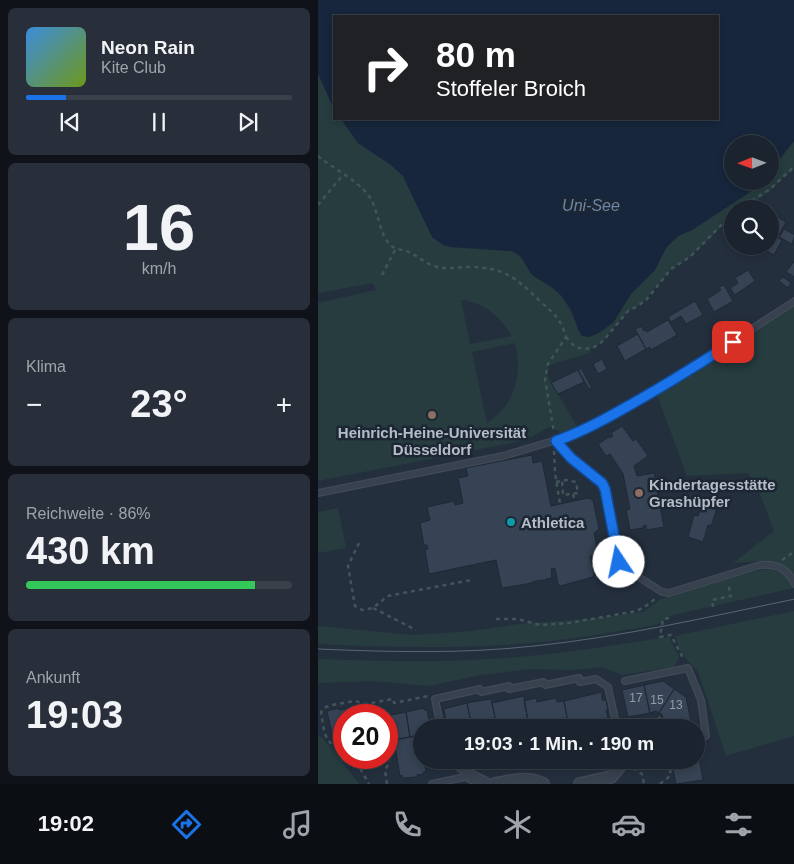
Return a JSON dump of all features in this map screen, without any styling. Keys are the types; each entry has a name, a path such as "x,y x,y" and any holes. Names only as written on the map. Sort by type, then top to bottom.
{"street":[{"path":"580,784 611,777 618,769"},
{"path":"470,776 486,784"},
{"path":"495,784 527,779 536,780 543,784"}],"lane":[{"path":"318,493 503,456 580,433 657,390 794,301"},
{"path":"556,441 571,458 602,483 605,489 619,562 662,592 669,593 760,566 770,565 787,572 794,584"},
{"path":"625,680 688,668 701,700 704,719"},
{"path":"439,719 435,699 480,689 481,692 508,686 509,690 544,682 544,685 579,678 580,682 596,679 608,687 615,719"},
{"path":"461,769 470,776"},
{"path":"432,784 470,776"}],"path":[{"path":"318,156 368,194 388,241 396,248 409,252 435,266 445,268 482,267 508,274 521,282 553,312 562,323 566,337 574,346 582,349 593,348 603,341 628,311 638,306 647,298 671,269 690,257 724,222"},
{"path":"753,200 769,190 794,166"},
{"path":"318,205 343,175"},
{"path":"382,275 396,248"},
{"path":"560,504 554,456 556,441 545,379 548,364 566,337"},
{"path":"556,482 562,480 578,482 578,492 563,496 562,480"},
{"path":"573,494 575,501"},
{"path":"359,542 348,566 355,606 362,610 373,608 388,596 471,580"},
{"path":"778,567 782,559 794,551"},
{"path":"713,606 712,600 732,596 726,576"},
{"path":"496,619 517,619 540,625 569,623 637,611 649,604 662,592"},
{"path":"373,608 416,630"},
{"path":"669,618 663,619 660,637 671,635 688,668"},
{"path":"340,704 355,701 365,704 393,699 394,703 434,694 435,699"},
{"path":"333,706 326,707 321,712 326,739 333,746"},
{"path":"659,719 662,717"},
{"path":"360,769 369,784"},
{"path":"385,769 387,784"},
{"path":"636,769 642,774 644,784"},
{"path":"660,784 672,774 671,769"}],"green space":[{"path":"318,74 333,107 333,120 342,120 358,143 391,165 403,176 425,222 443,245 511,251 516,254 523,260 534,276 556,290 568,306 579,331 613,323 631,294 655,270 666,248 678,235 692,230 724,209 724,225 690,257 671,269 647,298 638,306 628,311 603,341 591,349 590,353 549,365 547,375 579,430 569,434 549,427 526,440 318,481 318,303 376,290 373,283 318,293","holes":["461,300 477,304 497,317 512,336 470,344","515,343 518,366 515,388 510,398 497,416 487,423 472,352"]},
{"path":"794,141 794,168 779,182 779,160"},
{"path":"753,190 770,190 758,200 738,200"},
{"path":"794,304 794,578 782,566 775,563 759,561 733,563 774,531 762,499 748,473 687,476 657,395"},
{"path":"338,508 346,548 318,553 318,512"},
{"path":"768,569 784,575 794,588 669,616 660,623 640,628 544,642 507,645 393,647 318,644 318,626 413,635 472,631 518,624 588,619 643,612 661,599 742,574"},
{"path":"794,611 794,736 726,756 698,672 681,653 675,636"},
{"path":"669,637 679,657 674,667 622,675 602,667 573,670 530,669 480,675 429,686 373,681 319,683 318,685 318,659 425,661 511,658"},
{"path":"318,734 333,749 333,769 348,769 359,784 318,784"}],"water":[{"name":"Uni-See","path":"318,0 794,0 794,141 779,160 779,135 724,135 724,190 753,190 738,200 724,200 724,209 692,230 678,236 666,248 655,270 631,294 613,323 589,337 582,336 571,309 561,295 532,275 520,255 511,251 449,247 432,237 403,176 391,165 358,143 342,120 719,120 719,15 333,15 333,107 318,74"}],"building":[{"path":"779,218 786,222 779,235"},
{"path":"784,229 795,235 792,244 779,237"},
{"path":"795,260 795,277 786,272"},
{"path":"748,270 755,281 735,295 730,288 738,283 735,278"},
{"path":"783,277 791,283 788,288 779,281"},
{"path":"724,285 733,301 714,312 707,299 721,290 719,287"},
{"path":"695,301 703,315 686,324 681,316 671,322 668,317"},
{"path":"668,320 677,335 651,350 650,347 646,349 635,329 641,326 647,332"},
{"path":"638,334 646,349 625,361 617,346"},
{"path":"602,359 607,369 598,374 593,364"},
{"path":"581,368 592,388 589,389 578,370"},
{"path":"578,370 584,382 558,394 551,383"},
{"path":"622,426 633,441 636,439 648,456 634,466 637,476 654,473 664,527 646,530 646,525 643,528 630,530 626,510 630,509 623,474 610,454 606,456 598,444 613,436 611,433"},
{"name":"Athletica","path":"532,455 533,463 542,461 551,506 588,498 593,500 599,529 594,533 598,552 596,555 590,556 594,573 593,577 560,586 555,568 551,569 552,579 502,589 496,560 429,574 425,550 428,549 427,545 424,545 420,523 430,520 427,507 454,501 455,505 463,503 458,478 468,476 466,468"},
{"path":"704,498 719,502 711,526 708,525 703,542 688,537 694,515 698,516"},
{"path":"663,681 674,689 659,713 656,711 650,713 644,685"},
{"path":"644,685 650,713 628,717 622,690"},
{"path":"674,689 686,697 690,719 663,719 662,714 659,713"},
{"path":"602,692 602,700 606,700 608,718 567,719 564,701"},
{"path":"524,696 528,719 495,719 492,703"},
{"path":"536,698 537,702 556,698 557,702 564,701 567,719 528,719 524,701"},
{"path":"491,699 495,719 470,719 467,703"},
{"path":"467,703 470,719 446,719 444,709"},
{"path":"424,708 424,710 427,710 429,719 413,719 413,736 410,737 406,712"},
{"path":"333,710 333,739 327,711"},
{"path":"406,712 410,737 398,739 398,714"},
{"path":"413,736 413,769 426,769 426,772 423,772 424,774 417,775 417,777 403,778 402,775 400,776 398,739"},
{"path":"673,769 701,769 703,780 676,784"}],"tram line":[{"path":"318,649 399,651 507,649 632,632 795,599"}],"place":[{"name":"Heinrich-Heine-Universität Düsseldorf","path":"432,415"},
{"name":"Kindertagesstätte Grashüpfer","path":"639,493"},
{"name":"Athletica","path":"511,522"}],"route":[{"path":"619,562 605,489 602,483 571,458 556,441 580,433 657,390 733,342"}]}
